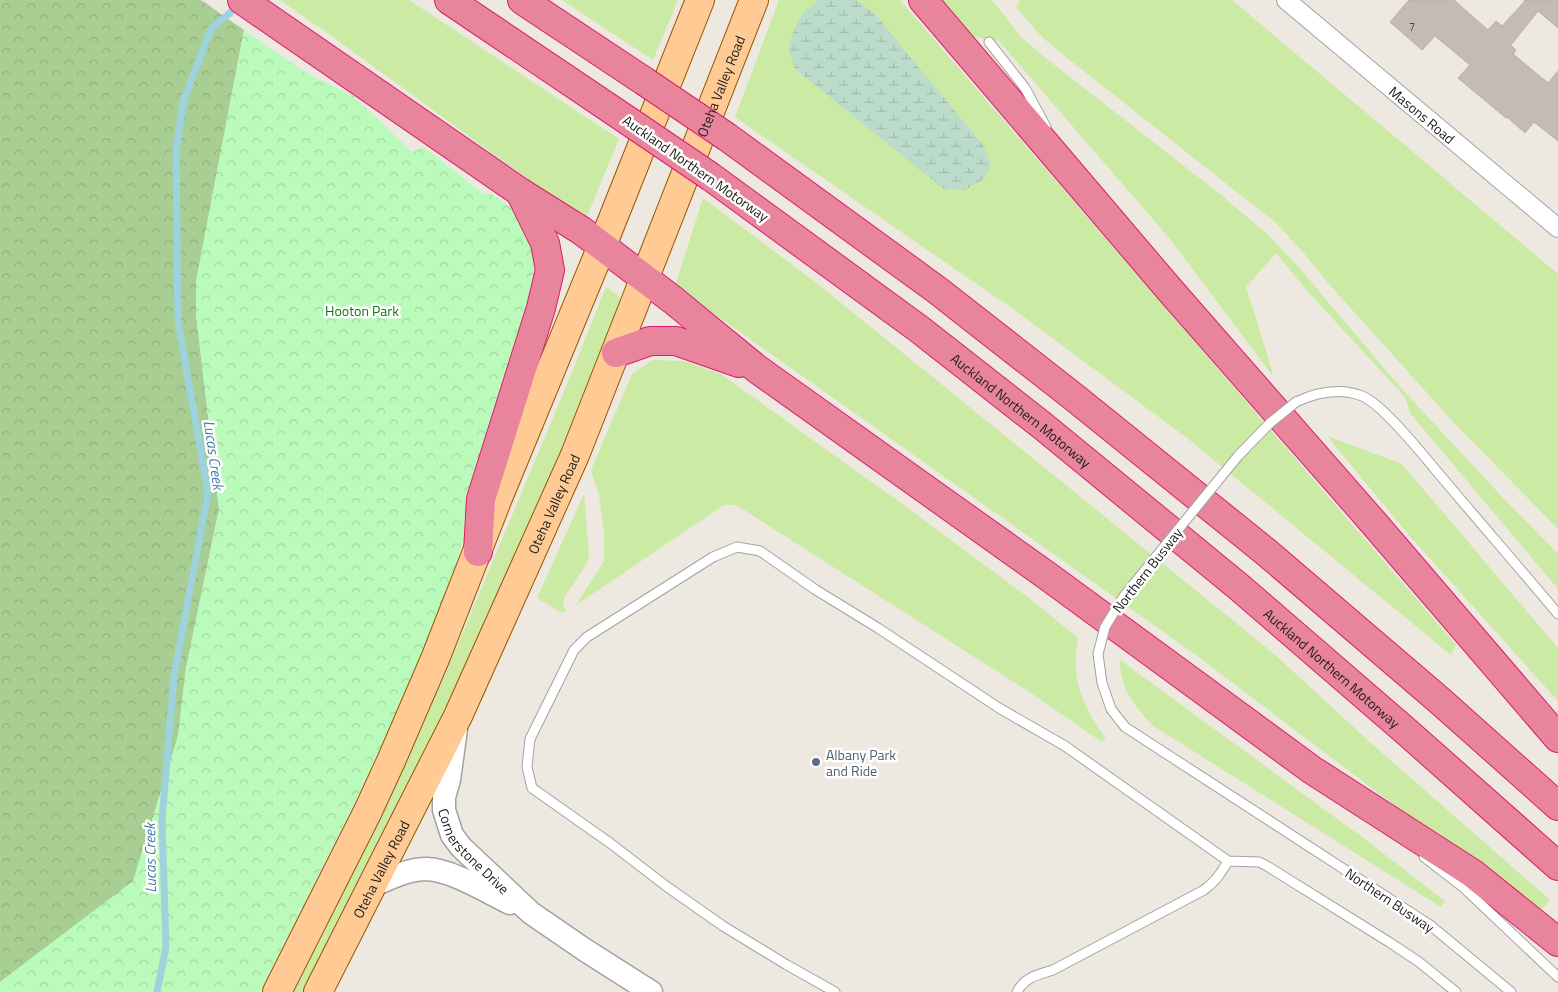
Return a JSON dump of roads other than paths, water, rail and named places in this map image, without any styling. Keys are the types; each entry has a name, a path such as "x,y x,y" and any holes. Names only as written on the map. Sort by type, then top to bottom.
{"highway":[{"path":"242,0 520,192 582,231 757,369 1312,770 1472,872 1558,942"},
{"name":"Auckland Northern Motorway","path":"449,0 711,177 919,328 1044,427 1238,587 1408,733 1558,866"},
{"path":"522,0 727,136 937,290 1076,398 1251,540 1439,700 1558,806"},
{"path":"923,0 1558,738"},
{"path":"478,552 481,499 541,308 550,270 545,242 520,192"},
{"path":"616,353 650,341 676,342 757,369"}],"main road":[{"path":"277,992 368,810 435,659 700,0"},
{"name":"Oteha Valley Road","path":"318,992 458,716 575,454 754,0"}],"street":[{"name":"Masons Road","path":"1286,0 1558,228"},
{"name":"Cornerstone Drive","path":"458,716 449,780 444,797 444,810 452,835 461,847 531,913"},
{"name":"Cornerstone Drive","path":"371,886 401,874 426,869 454,876 531,913 651,992"}],"lane":[{"path":"989,42 1025,88 1071,174"},
{"name":"Northern Busway","path":"1511,992 1430,925 1125,727 1111,709 1102,683 1098,654 1105,627 1124,596 1238,456 1270,423 1296,402 1310,395 1327,392 1347,391 1364,396 1376,405 1408,438 1558,614"},
{"path":"836,992 787,966 723,926 666,886 610,842 532,788 527,768 530,740 574,650 587,637 713,557 737,548 760,551 816,590 878,628 976,694 1065,746 1228,861 1259,862 1267,866 1389,942 1419,962 1456,992"},
{"path":"1312,770 1396,835"},
{"path":"1418,853 1464,888 1558,977"},
{"path":"1017,992 1020,985 1029,977 1053,970 1204,890 1219,877 1228,861"}],"waterway":[{"name":"Lucas Creek","path":"157,992 166,947 162,820 174,676 208,493 178,321 176,153 183,102 211,29 239,5"}],"place":[{"name":"Albany Park and Ride","path":"816,762"}],"park label":[{"name":"Hooton Park","path":"362,310"}]}
